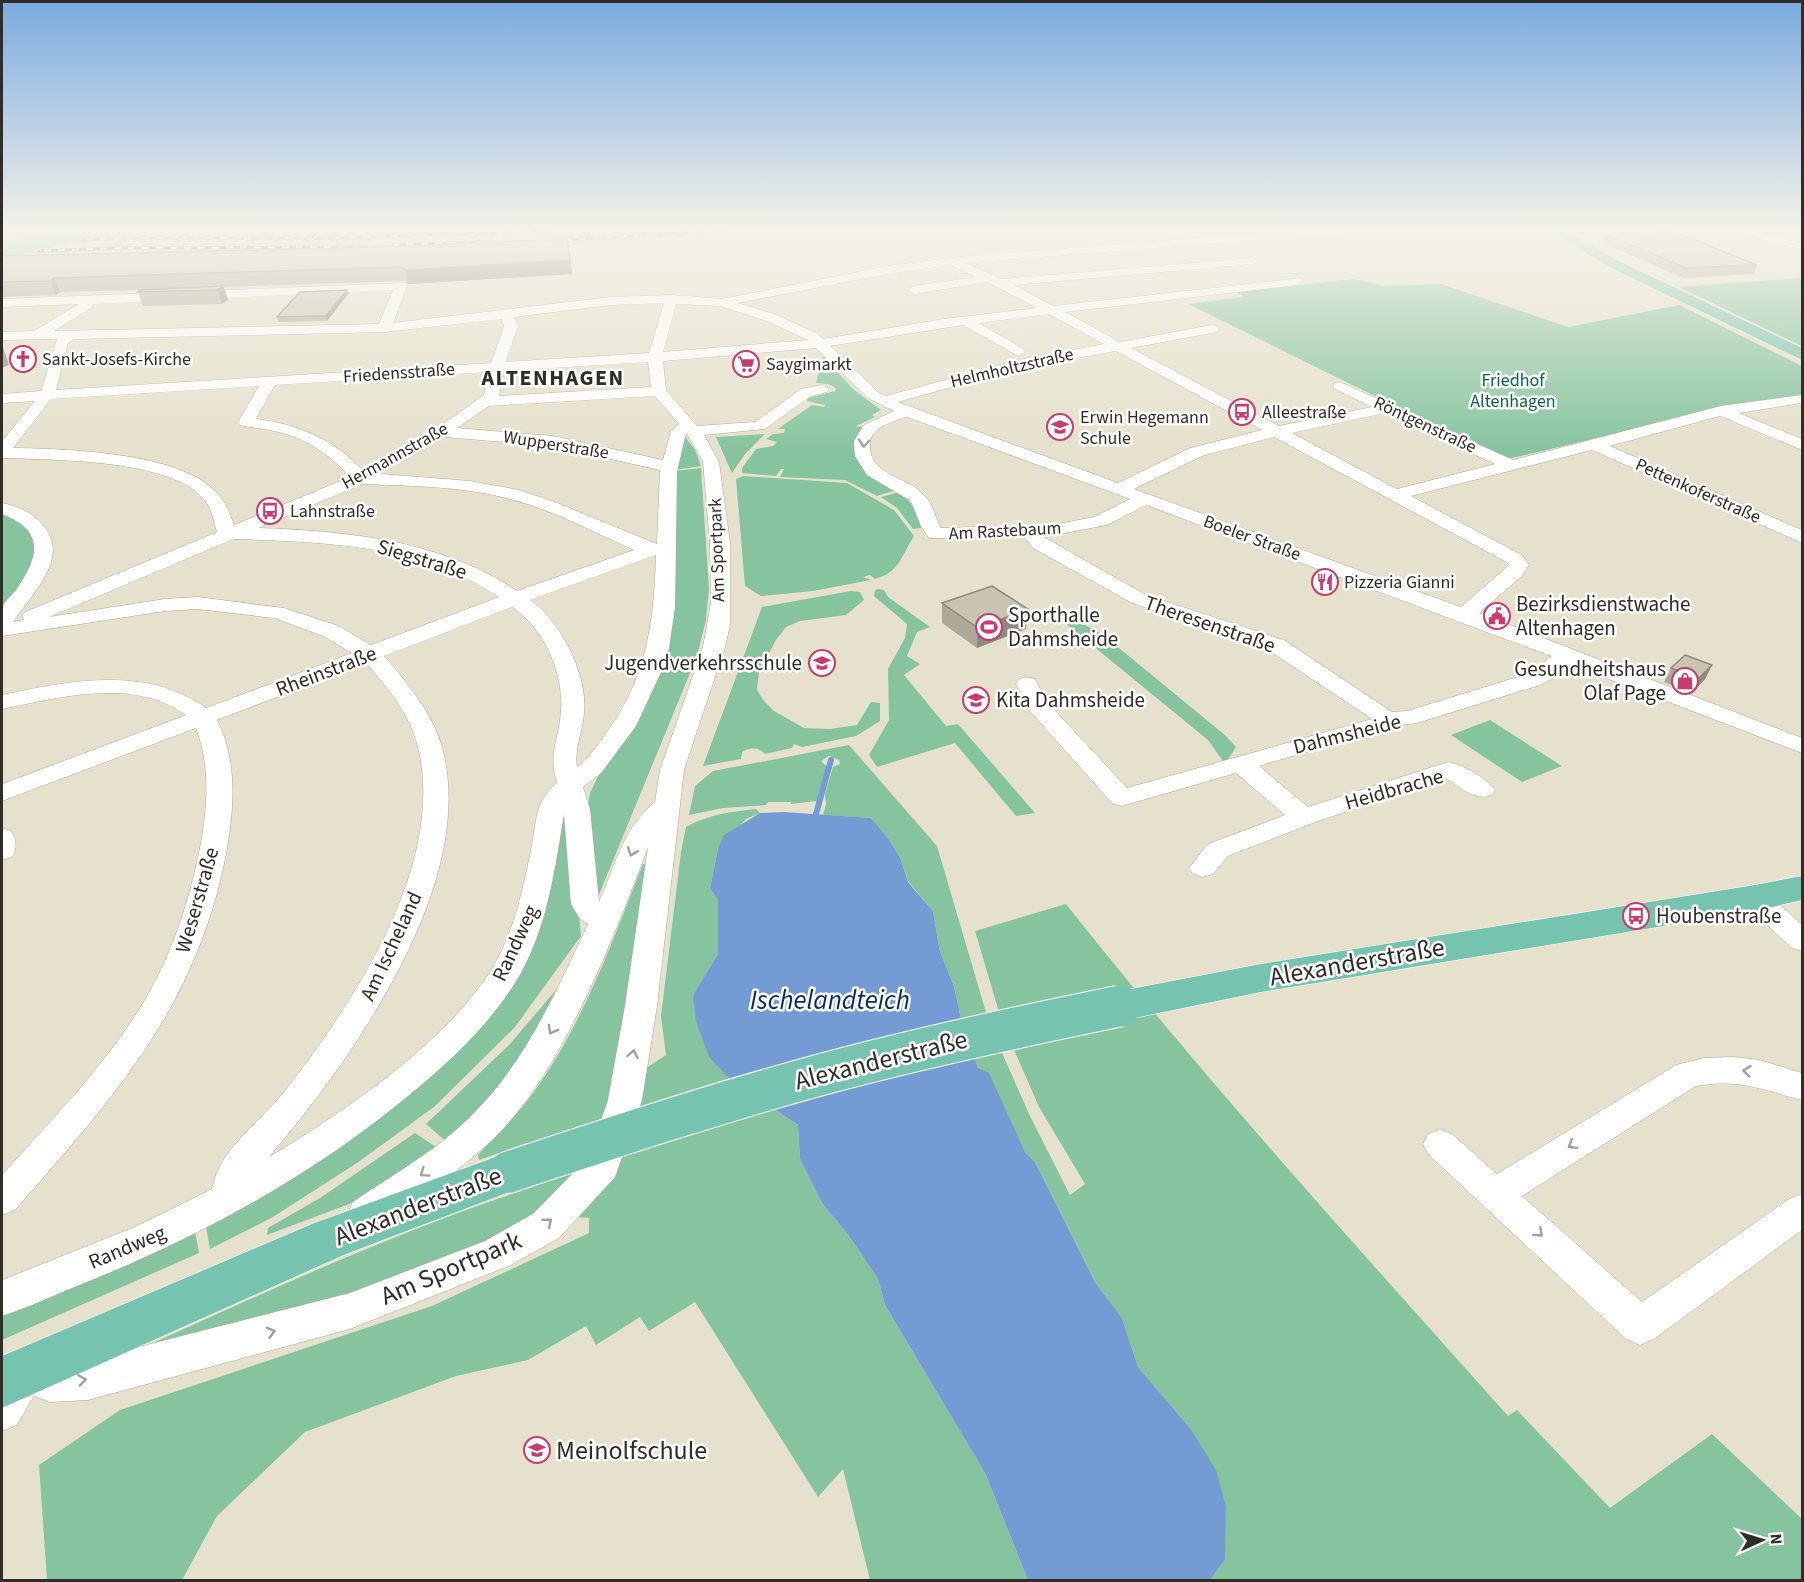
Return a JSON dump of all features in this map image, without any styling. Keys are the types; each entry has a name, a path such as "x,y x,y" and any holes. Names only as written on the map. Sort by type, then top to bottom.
{"main road":[{"path":"1693,302 1803,355"},
{"name":"Alexanderstraße","path":"9,1388 329,1239 509,1172 681,1116 827,1073 964,1039 1273,976 1755,898 1803,888"}],"street":[{"path":"2,303 36,302"},
{"path":"36,336 86,305 87,302"},
{"path":"384,328 395,302"},
{"path":"2,336 384,328 605,302"},
{"path":"507,315 512,326 488,401 658,391 655,357 671,302"},
{"name":"Boeler Straße","path":"721,302 769,316 804,332 821,343 852,375 884,401 907,412 1464,615 1803,746"},
{"path":"1033,302 1276,430 1393,495 1504,551 1518,562 1518,569 1515,572 1464,615"},
{"name":"Friedensstraße","path":"2,398 655,357 821,343 965,320 1115,302"},
{"name":"Helmholtzstraße","path":"884,401 1018,364 1212,329 1169,302"},
{"path":"965,320 1018,352"},
{"path":"281,341 292,330"},
{"path":"152,340 202,341 256,338 281,341 310,339 317,330"},
{"path":"202,341 216,332"},
{"path":"2,452 47,395 62,341 69,336"},
{"path":"269,382 246,422 277,426 316,439 342,458 361,479 447,485 532,500 659,549"},
{"name":"Röntgenstraße","path":"1340,386 1510,465"},
{"path":"690,429 759,426 769,421 806,392 822,389"},
{"name":"Am Sportpark","path":"9,1388 87,1380 350,1311 498,1253 546,1226 603,1166 625,1100 641,1006 672,770 714,647 721,603 720,543 712,466 707,452 658,391"},
{"name":"Pettenkoferstraße","path":"1393,495 1721,411 1803,399"},
{"name":"Hermannstraße","path":"2,629 227,533 361,479 442,432 488,401"},
{"path":"1119,489 1196,452 1276,430 1388,408"},
{"path":"1721,411 1803,445"},
{"name":"Am Rastebaum","path":"907,412 867,429 863,436 862,453 870,469 917,496 936,534 1053,531 1100,520 1144,498"},
{"name":"Randweg","path":"2,1298 141,1242 228,1199 315,1147 391,1093 439,1050 482,1005 507,970 533,914 553,805 571,785 592,768 624,726 651,670 658,648 665,607 659,549 669,466 678,430 690,429"},
{"name":"Wupperstraße","path":"442,432 553,441 669,466"},
{"name":"Pettenkoferstraße","path":"1593,445 1803,537"},
{"path":"2,452 104,457 165,470 195,484 213,499 227,533"},
{"path":"2,508 28,519 44,542 44,560 2,623"},
{"name":"Siegstraße","path":"227,533 321,536 410,551 473,573 516,598 540,621 561,652 566,665 573,710 564,764 577,809 585,904 590,912 604,921"},
{"name":"Theresenstraße","path":"1030,533 1040,544 1140,599 1276,645 1318,670 1388,720"},
{"name":"Rheinstraße","path":"2,793 516,598 659,549"},
{"path":"181,553 200,559"},
{"name":"Am Ischeland","path":"2,629 165,605 198,603 277,612 331,631 370,654 405,694 430,745 435,774 435,811 428,858 415,902 400,936 360,1012 295,1103 234,1173 228,1199"},
{"name":"Dahmsheide","path":"1027,684 1037,705 1122,798 1242,765 1261,757 1388,720 1409,718 1532,680 1544,674 1566,655"},
{"path":"2,702 104,686 157,692 179,701 204,717"},
{"name":"Weserstraße","path":"2,1200 88,1104 146,1025 190,938 213,858 219,802 219,762 214,740 204,717"},
{"path":"1242,765 1304,817"},
{"name":"Heidbrache","path":"1203,868 1218,850 1304,817 1448,769 1482,790"},
{"path":"329,1239 454,1152 487,1123 512,1092 537,1056 563,1010 604,921 640,834 648,821 666,806"},
{"path":"2,837 2,851"},
{"path":"1755,898 1803,941"},
{"path":"1496,1194 1688,1074 1711,1069 1766,1073 1803,1087"},
{"path":"1440,1144 1640,1326 1801,1212"}],"green space":[{"name":"Friedhof Altenhagen","path":"1205,302 1494,302 1568,327 1679,305 1802,366 1802,397 1739,404 1512,458 1502,456 1387,402 1188,304"},
{"path":"1710,302 1802,302 1802,346"},
{"path":"823,356 853,389 881,410 872,415 875,417 856,426 863,427 858,448 896,490 877,496 845,480 780,477 784,469 781,469 776,476 742,473 742,468 756,449 773,446 777,442 766,439 773,434 784,433 785,429 778,429 812,405 824,407 825,405 807,401 808,398 835,391 836,388 828,384 816,383"},
{"path":"765,434 745,454 732,473 716,437"},
{"path":"684,435 695,450 701,466 674,470"},
{"path":"701,468 709,589 706,620 697,656 598,897 587,812 590,793 602,768 638,715 674,471"},
{"path":"743,476 847,483 894,510 914,536 895,568 883,576 875,579 870,575 863,577 871,580 813,591 761,596 745,586 736,479"},
{"path":"900,492 914,508 921,528 913,529 897,508 881,497"},
{"path":"2,508 8,510 44,542 2,623"},
{"path":"875,590 884,590 888,597 930,627 917,632 907,656 920,664 904,675 946,726 958,724 1035,813 1016,816 955,743 877,767 869,755 889,720 888,669 905,638 907,624 874,596"},
{"path":"851,591 860,592 864,600 846,615 800,621 786,627 776,640 759,672 757,690 774,711 804,728 830,729 857,725 871,702 880,703 880,721 856,736 802,747 794,744 792,748 765,754 757,749 748,749 742,752 741,759 703,766 762,607"},
{"path":"1060,619 1085,625 1102,634 1226,736 1236,747 1225,764 1208,740"},
{"path":"1490,720 1562,766 1522,782 1451,735"},
{"path":"849,745 937,846 990,1026 1030,1116 1070,1195 1085,1184 1039,1107 1002,1022 975,931 1066,904 1228,1099 1508,1416 1517,1410 1610,1508 1712,1434 1802,1519 1802,1580 1210,1580 1225,1560 1190,1428 1138,1367 1122,1318 1095,1282 1035,1162 1025,1152 978,1068 961,1019 954,986 940,952 933,911 908,881 901,860 871,818 823,815 826,804 825,794 833,767 840,764 839,760 829,756 821,761 827,767 817,801 791,804 791,802 768,802 766,805 723,808 689,815 695,786 713,771"},
{"path":"756,809 760,813 746,819 718,849 710,888 718,901 718,954 693,995 729,1078 798,1125 800,1159 822,1203 849,1236 878,1279 885,1305 985,1473 1028,1580 870,1580 843,1469 818,1497 695,1302 649,1331 640,1317 596,1345 586,1326 528,1360 456,1376 305,1432 217,1516 182,1580 47,1580 39,1465 120,1410 432,1306 589,1233 589,1218 566,1216 637,1074 666,1055 661,1016 686,827 712,816"},
{"path":"567,813 570,814 581,936 515,1027 434,1107 357,1163 273,1217 210,1249 205,1221 238,1205 523,966 545,915 561,819"},
{"path":"643,864 649,864 615,1076 606,1115 571,1180 546,1205 498,1238 376,1289 149,1347 155,1342 245,1301 336,1262 428,1224 521,1191 527,1143 479,1160 478,1155 527,1101 567,1039 595,982"},
{"path":"573,970 515,1072 449,1144 426,1124 509,1045"},
{"path":"415,1133 442,1151 365,1198 267,1235 268,1228 320,1198"},
{"path":"194,1226 199,1253 2,1340 2,1305"}],"water":[{"name":"Ischelandteich","path":"784,812 871,818 889,840 901,860 908,882 933,911 940,952 954,986 961,1019 978,1068 989,1073 1025,1152 1035,1162 1095,1282 1122,1318 1138,1367 1190,1428 1216,1470 1226,1506 1225,1560 1210,1580 1028,1580 985,1473 885,1305 878,1279 849,1236 822,1203 800,1159 798,1125 729,1078 709,1057 696,1021 693,995 718,954 718,901 710,888 718,849 724,835 760,813"}],"building":[{"path":"291,302 337,302 326,316 277,317"},
{"path":"992,586 1028,609 978,628 942,603"},
{"path":"1685,655 1712,665 1698,679 1671,668"}],"waterway":[{"path":"816,814 831,760"}],"place":[{"name":"Sankt-Josefs-Kirche","path":"23,359"},
{"name":"Saygimarkt","path":"746,364"},
{"name":"Alleestraße","path":"1242,412"},
{"name":"Erwin Hegemann Schule","path":"1060,427"},
{"name":"Lahnstraße","path":"270,511"},
{"name":"Pizzeria Gianni","path":"1325,582"},
{"name":"Bezirksdienstwache Altenhagen","path":"1497,616"},
{"name":"Sporthalle Dahmsheide","path":"989,627"},
{"name":"Jugendverkehrsschule","path":"822,663"},
{"name":"Gesundheitshaus Olaf Page","path":"1685,681"},
{"name":"Kita Dahmsheide","path":"976,700"},
{"name":"Houbenstraße","path":"1636,916"},
{"name":"Meinolfschule","path":"537,1450"}],"district":[{"name":"ALTENHAGEN","path":"553,378"}]}
